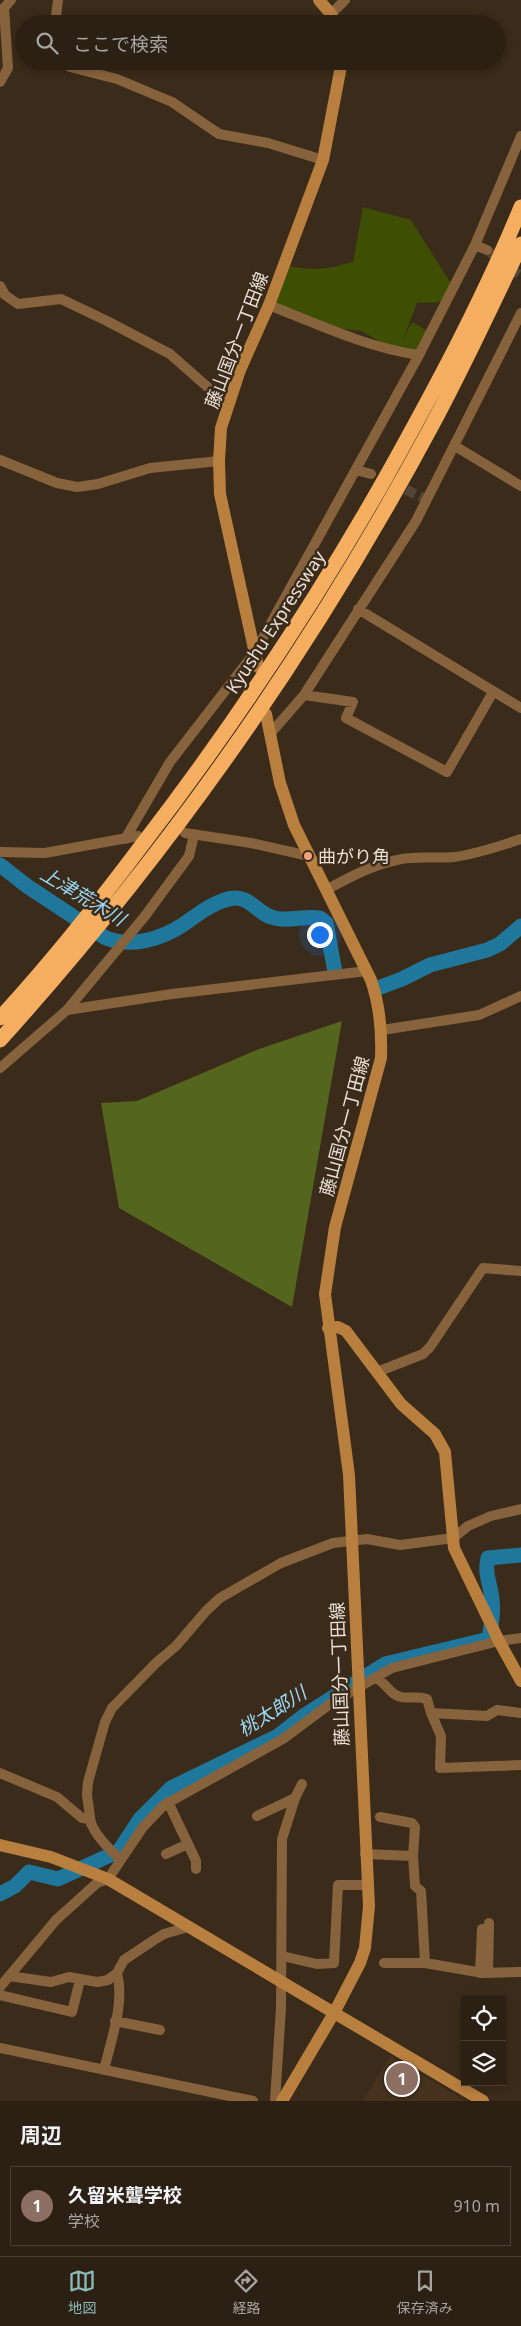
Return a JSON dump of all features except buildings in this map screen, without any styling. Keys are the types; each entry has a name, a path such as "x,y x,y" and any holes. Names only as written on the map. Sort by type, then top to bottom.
{"highway":[{"name":"Kyushu Expressway","path":"0,1018 77,929 181,795 283,648 328,576 416,422 457,344 521,208"},
{"name":"Kyushu Expressway","path":"0,1040 89,938 161,846 295,657 341,584 430,429 521,244"}],"main road":[{"path":"319,0 330,15"},
{"name":"藤山国分一丁田線","path":"258,667 220,494 221,428 240,370 269,305 323,160 340,70"},
{"name":"藤山国分一丁田線","path":"266,714 285,801 309,856 367,971 377,997 382,1030 381,1058 376,1082 335,1227 325,1294 349,1475 357,1688 369,1906 365,1948 360,1963 334,2013 282,2101"},
{"path":"328,1328 338,1327 346,1331 401,1404 436,1434 445,1452 454,1548 499,1641 521,1681"},
{"path":"0,1846 51,1857 108,1879 483,2101"}],"street":[{"path":"0,82 8,68 4,8 12,0"},
{"path":"56,15 58,0"},
{"path":"336,15 345,0"},
{"path":"82,70 118,79 172,102 219,134 268,143 323,160"},
{"path":"125,839 170,762 255,652 419,355 475,245 521,136"},
{"path":"475,245 487,250"},
{"path":"0,286 5,295 18,304 61,299 107,321 170,354 228,405"},
{"path":"269,305 325,327 398,352 419,355"},
{"path":"270,734 304,695 416,521 521,313"},
{"path":"455,446 521,486"},
{"path":"0,460 57,483 77,487 98,484 150,468 219,461"},
{"path":"356,470 371,474"},
{"path":"358,609 521,708"},
{"path":"304,695 353,702 346,718 447,772 494,692"},
{"path":"0,1068 67,1010 145,916 189,856 190,834 251,843 309,856"},
{"path":"0,852 45,853 138,836"},
{"path":"326,890 356,874 395,860 420,856 453,857 483,852 521,839"},
{"path":"67,1010 172,994 367,971"},
{"path":"382,1030 479,1015 521,996"},
{"path":"377,1372 423,1354 430,1347 483,1268 521,1271"},
{"path":"91,1824 87,1795 88,1782 105,1722 119,1699 156,1662 176,1646 206,1611 220,1598 281,1563 333,1543 352,1540 378,1540 400,1545 454,1538 468,1526 491,1516 521,1509"},
{"path":"0,1987 56,1920 97,1883 108,1879 119,1858 142,1827 168,1802 283,1739 330,1704 392,1668 499,1641 521,1638"},
{"path":"375,1678 388,1685 394,1694 399,1697 427,1699 441,1736 440,1768 521,1765"},
{"path":"432,1713 487,1716 497,1710 521,1713"},
{"path":"0,1773 57,1797 82,1818 90,1819 91,1824 109,1849 119,1858"},
{"path":"274,2101 278,2068 282,1956 282,1839 295,1798 302,1784"},
{"path":"257,1816 295,1798"},
{"path":"168,1802 196,1861 196,1869"},
{"path":"380,1817 412,1823 415,1827 413,1856 415,1886 421,1891 425,1963"},
{"path":"166,1854 188,1844"},
{"path":"365,1854 413,1856"},
{"path":"282,1956 317,1964 334,1963 338,1885 367,1885"},
{"path":"484,1973 485,1924"},
{"path":"9,1976 51,1982 69,1977 97,1982 108,1980 117,1973 124,1960 154,1940 164,1934 188,1927"},
{"path":"384,1963 425,1963 484,1973 521,1972"},
{"path":"104,2070 115,2021 120,1985 117,1973"},
{"path":"0,1995 72,2012 80,1980"},
{"path":"115,2021 160,2030"},
{"path":"0,2048 253,2101"}],"shaded area":[{"path":"390,2056 465,2101 363,2101"}],"green space":[{"path":"363,207 411,220 450,282 449,290 444,299 436,302 417,303 403,340 412,322 426,330 419,355 398,352 361,331 325,327 269,305 284,265 318,269 353,262"},
{"path":"342,1021 292,1307 119,1208 101,1103 137,1101 259,1049"}],"waterway":[{"name":"上津荒木川","path":"0,865 27,886 104,937 114,941 134,942 156,938 184,924 214,904 234,898 245,900 266,915 277,919 320,918 326,923 335,972"},
{"name":"上津荒木川","path":"378,988 430,965 487,950 500,944 521,926"},
{"name":"桃太郎川","path":"0,1894 15,1886 29,1872 58,1879 119,1851 140,1819 171,1788 278,1736 305,1715 385,1664 489,1639 493,1610 487,1575 488,1558 521,1555"}],"tunnel":[{"path":"487,250 521,276"},
{"path":"379,477 426,499"}],"place":[{"name":"曲がり角","path":"308,856"},
{"name":"久留米聾学校","path":"402,2079"}]}
